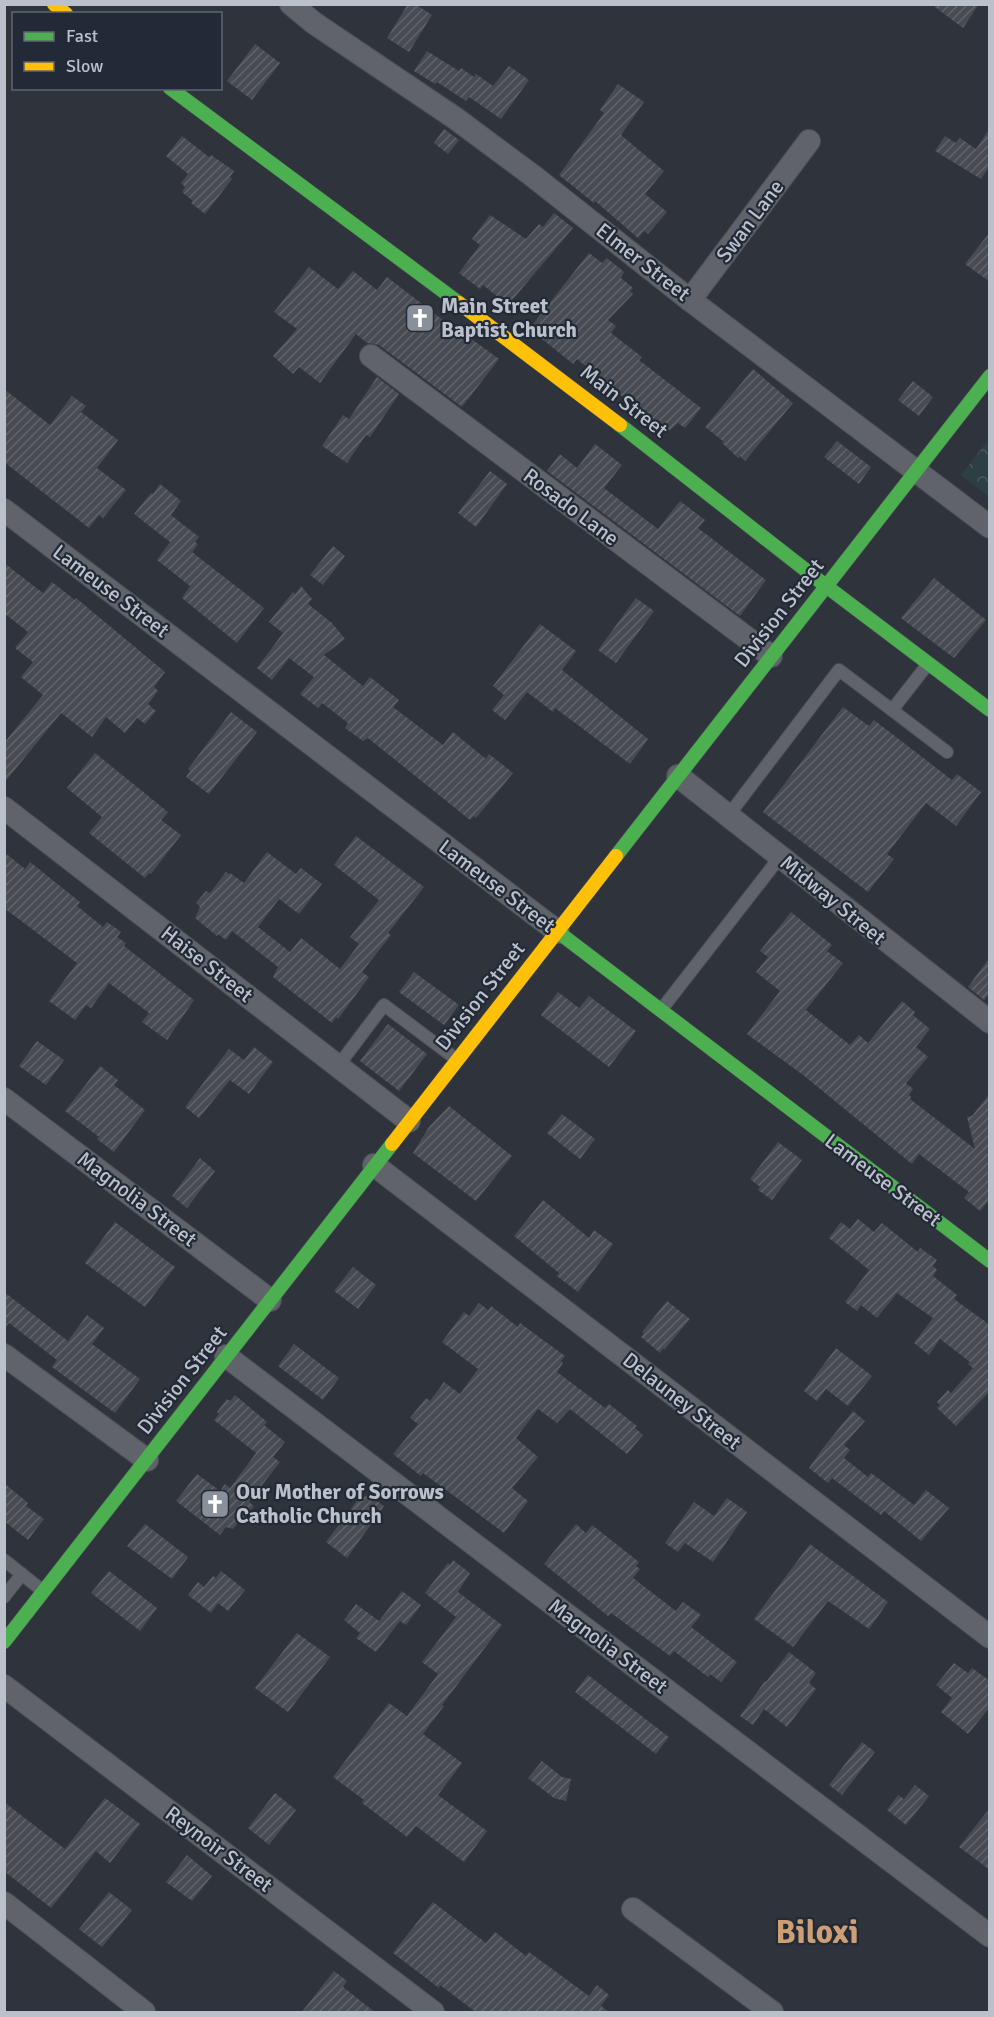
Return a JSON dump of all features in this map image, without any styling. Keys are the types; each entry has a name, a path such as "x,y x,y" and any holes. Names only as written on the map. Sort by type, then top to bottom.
{"main road":[{"name":"Main Street","path":"174,90 574,388 826,586 990,710"},
{"name":"Division Street","path":"6,1638 990,376"},
{"name":"Lameuse Street","path":"558,932 990,1261"}],"street":[{"name":"Elmer Street","path":"291,4 314,23 455,118 533,176 690,300 990,526"},
{"name":"Swan Lane","path":"690,300 809,141"},
{"name":"Rosado Lane","path":"371,356 771,656"},
{"name":"Lameuse Street","path":"4,510 558,932"},
{"name":"Midway Street","path":"678,776 990,1022"},
{"name":"Haise Street","path":"4,808 409,1121"},
{"name":"Magnolia Street","path":"4,1099 270,1300"},
{"name":"Delauney Street","path":"374,1165 990,1638"},
{"path":"4,1355 147,1460"},
{"name":"Magnolia Street","path":"226,1356 990,1936"},
{"name":"Reynoir Street","path":"4,1686 433,2013"},
{"path":"4,1903 144,2013"},
{"path":"633,1909 772,2013"}],"lane":[{"path":"892,710 928,663"},
{"path":"728,816 839,670 947,752"},
{"path":"661,1011 780,857"},
{"path":"338,1066 384,1005 457,1059"},
{"path":"4,1560 44,1592"},
{"path":"4,1597 22,1574"}],"green space":[{"path":"989,439 989,497 961,475"}],"building":[{"path":"408,4 415,4 432,15 409,52 387,38"},
{"path":"931,4 979,4 963,28"},
{"path":"255,44 280,63 252,100 227,81"},
{"path":"427,51 459,71 461,68 474,77 476,74 493,86 509,66 529,80 501,119 469,97 466,101 437,82 435,84 414,71"},
{"path":"618,84 644,102 621,135 664,171 645,194 667,212 648,234 644,231 638,238 595,201 594,203 559,175 604,113 600,110"},
{"path":"990,128 990,165 981,179 935,151 945,136 956,143 960,138 976,149"},
{"path":"444,129 459,140 448,154 434,143"},
{"path":"182,136 209,157 211,155 234,171 230,177 232,179 205,214 182,192 185,187 181,183 188,174 166,156"},
{"path":"554,213 573,228 508,305 483,285 480,289 459,273 480,245 472,239 490,215 526,239 539,224 543,227"},
{"path":"990,232 990,282 965,264"},
{"path":"589,253 602,263 607,258 624,272 621,278 633,288 630,291 633,294 608,320 616,326 611,333 642,357 639,360 701,408 685,428 678,423 667,433 577,359 573,364 531,330 535,326 533,324"},
{"path":"309,267 338,289 353,271 377,290 387,277 461,334 462,332 499,359 462,407 379,345 367,343 356,334 320,383 299,367 293,374 273,356 297,329 274,312"},
{"path":"753,369 793,403 745,461 740,456 738,458 722,443 724,442 705,427"},
{"path":"377,377 399,394 370,437 366,435 347,463 322,446 343,415 349,419"},
{"path":"913,381 933,397 919,416 898,400"},
{"path":"4,389 50,425 72,396 86,406 81,412 118,440 97,468 126,490 103,518 99,515 89,528 4,462"},
{"path":"837,441 871,467 859,484 824,457"},
{"path":"595,444 622,465 604,488 658,529 680,501 705,520 698,528 766,580 740,616 547,471 560,454 577,468"},
{"path":"490,471 507,484 476,527 458,513"},
{"path":"160,484 181,501 171,515 199,537 195,542 198,544 192,552 264,608 237,643 182,598 190,586 157,560 170,542 134,514"},
{"path":"333,546 345,556 323,585 310,575"},
{"path":"4,563 43,593 52,582 75,600 76,598 165,672 154,687 158,691 148,704 156,711 145,724 137,718 125,733 106,717 92,737 61,713 4,783 4,743 43,695 21,677 33,662 15,648 28,632 4,613"},
{"path":"934,578 986,620 954,658 901,618"},
{"path":"301,586 312,599 308,604 332,623 345,639 324,655 363,686 370,677 399,700 393,707 443,745 453,732 486,759 489,754 513,773 476,818 474,816 470,820 368,738 363,741 345,728 348,723 322,703 318,708 300,694 314,677 289,658 272,680 257,668 283,633 269,622 293,592 295,594"},
{"path":"636,598 654,611 616,663 598,650"},
{"path":"540,624 576,651 562,670 648,739 630,764 555,708 553,712 527,692 505,720 492,710 504,695 493,686"},
{"path":"843,707 869,726 874,720 952,780 957,774 981,792 956,826 926,803 887,854 894,859 868,892 763,812"},
{"path":"231,712 257,732 209,794 186,777 190,771 188,769"},
{"path":"95,753 168,812 161,820 181,835 151,874 149,873 145,878 89,833 102,817 67,788"},
{"path":"356,836 424,887 388,933 391,935 362,972 369,977 338,1019 336,1017 332,1023 273,977 278,967 232,931 226,940 218,934 217,936 195,918 200,907 196,903 206,891 210,893 226,872 244,883 267,852 296,874 301,868 322,884 299,914 279,899 258,927 290,952 301,938 340,969 359,944 350,937 379,900 334,865"},
{"path":"4,852 25,869 30,862 80,902 77,906 103,927 107,922 121,932 117,937 126,943 124,946 194,1000 167,1040 142,1022 149,1013 109,983 91,1008 86,1005 75,1020 49,1001 77,963 4,908"},
{"path":"791,912 832,945 827,951 843,963 806,1010 850,1045 859,1035 868,1043 902,1001 915,1012 913,1015 930,1029 916,1047 928,1057 906,1083 913,1089 909,1095 910,1099 975,1149 967,1117 972,1116 990,1093 990,1199 980,1211 964,1198 969,1192 919,1154 912,1164 803,1075 747,1034 780,991 756,972 768,957 760,951"},
{"path":"990,957 990,993 984,1000 968,987"},
{"path":"414,972 459,1005 444,1025 399,992"},
{"path":"558,992 579,1008 589,996 636,1031 609,1067 541,1015"},
{"path":"388,1024 427,1054 399,1091 360,1061"},
{"path":"37,1041 64,1060 46,1085 19,1066"},
{"path":"254,1047 273,1062 249,1094 230,1080 199,1118 185,1107 229,1049 244,1060"},
{"path":"100,1066 118,1080 114,1085 145,1110 114,1152 97,1139 99,1137 65,1111"},
{"path":"449,1106 512,1156 476,1201 413,1153 429,1127"},
{"path":"562,1114 595,1139 580,1159 547,1133"},
{"path":"778,1142 802,1160 772,1200 758,1190 760,1187 750,1179"},
{"path":"200,1158 215,1171 187,1208 172,1196"},
{"path":"543,1200 589,1238 594,1230 613,1244 578,1292 514,1236"},
{"path":"858,1219 874,1232 882,1223 918,1252 920,1248 937,1260 933,1266 937,1270 933,1276 957,1295 954,1299 990,1325 990,1391 956,1426 937,1408 940,1405 937,1402 948,1390 951,1393 973,1368 968,1364 970,1362 940,1339 929,1355 914,1343 933,1318 897,1293 877,1318 861,1305 857,1311 845,1302 869,1270 829,1238 841,1222 850,1229"},
{"path":"115,1222 175,1267 145,1307 85,1263"},
{"path":"353,1267 376,1285 358,1309 334,1291"},
{"path":"4,1292 68,1341 87,1315 104,1328 92,1344 140,1379 115,1413 52,1367 57,1360 9,1323 4,1329"},
{"path":"667,1301 690,1319 660,1353 641,1337 644,1333 642,1332"},
{"path":"479,1303 488,1310 491,1306 518,1327 520,1323 565,1356 557,1372 605,1408 609,1404 637,1426 635,1428 643,1435 627,1454 570,1409 557,1423 538,1409 516,1438 538,1457 512,1488 528,1501 504,1533 423,1473 421,1476 393,1454 418,1424 410,1418 426,1398 430,1401 444,1382 460,1394 478,1369 442,1342 464,1312 469,1316"},
{"path":"294,1344 339,1378 323,1400 278,1366"},
{"path":"836,1348 872,1376 848,1406 826,1389 817,1401 804,1391"},
{"path":"235,1395 267,1422 264,1425 285,1442 273,1457 280,1462 249,1502 254,1506 243,1521 241,1519 233,1529 226,1527 220,1535 176,1501 197,1474 220,1491 225,1484 230,1488 256,1453 214,1420 227,1399 230,1401"},
{"path":"853,1411 865,1421 844,1445 850,1450 844,1458 868,1477 871,1473 914,1505 926,1490 949,1508 921,1541 884,1511 881,1515 832,1478 828,1483 809,1468"},
{"path":"4,1483 28,1503 26,1506 44,1519 28,1540 4,1521"},
{"path":"364,1495 366,1497 368,1495 384,1506 347,1558 326,1542 359,1498 361,1500"},
{"path":"727,1498 747,1512 713,1562 685,1543 678,1552 665,1543 694,1502 714,1516"},
{"path":"145,1524 188,1557 172,1579 127,1546"},
{"path":"576,1524 586,1533 592,1525 639,1562 636,1566 640,1569 633,1578 676,1611 683,1602 701,1615 691,1627 737,1662 721,1682 710,1674 708,1677 674,1651 670,1656 611,1613 608,1616 544,1564"},
{"path":"810,1544 888,1602 869,1629 828,1601 793,1647 754,1619"},
{"path":"453,1560 470,1573 458,1592 502,1625 423,1734 462,1763 438,1795 487,1831 464,1862 416,1826 407,1837 362,1803 364,1800 333,1777 389,1703 407,1716 438,1674 422,1662 456,1617 425,1593 448,1563 450,1565"},
{"path":"109,1571 157,1608 140,1631 91,1593"},
{"path":"221,1571 245,1590 228,1611 218,1603 211,1613 188,1595 198,1582 204,1587 213,1576 216,1578"},
{"path":"402,1591 421,1605 406,1625 400,1621 376,1652 356,1638 360,1633 344,1620 356,1604 379,1621"},
{"path":"297,1633 330,1657 288,1712 255,1688"},
{"path":"789,1652 816,1673 809,1683 816,1689 787,1727 764,1709 753,1725 740,1716"},
{"path":"954,1663 968,1673 972,1668 990,1681 990,1707 968,1734 941,1712 952,1698 936,1685"},
{"path":"588,1675 669,1737 656,1754 575,1692"},
{"path":"862,1742 875,1752 842,1795 829,1785"},
{"path":"542,1761 562,1777 571,1779 566,1801 554,1798 528,1778"},
{"path":"915,1785 929,1796 906,1825 887,1810 898,1795 904,1799"},
{"path":"275,1793 296,1810 269,1845 248,1828"},
{"path":"105,1798 140,1824 110,1863 96,1851 51,1908 4,1871 4,1802 65,1849"},
{"path":"990,1808 990,1870 959,1847"},
{"path":"187,1855 212,1876 192,1901 166,1882"},
{"path":"109,1892 132,1910 102,1947 79,1929"},
{"path":"433,1902 486,1943 495,1932 526,1956 529,1952 589,1996 597,1985 609,1995 601,2006 610,2013 477,2013 393,1953"},
{"path":"334,1971 347,1981 343,1987 376,2013 301,2013"}],"traffic: fast":[{"path":"173,90 459,303"},
{"path":"616,856 990,376"},
{"path":"620,425 826,586 990,710"},
{"path":"558,932 990,1261"},
{"path":"4,1642 392,1144"}],"traffic: slow":[{"path":"54,4 64,12"},
{"path":"459,303 620,425"},
{"path":"392,1144 616,856"}],"place":[{"name":"Main Street Baptist Church","path":"420,318"},
{"name":"Our Mother of Sorrows Catholic Church","path":"215,1504"}],"district":[{"name":"Biloxi","path":"817,1931"}]}
